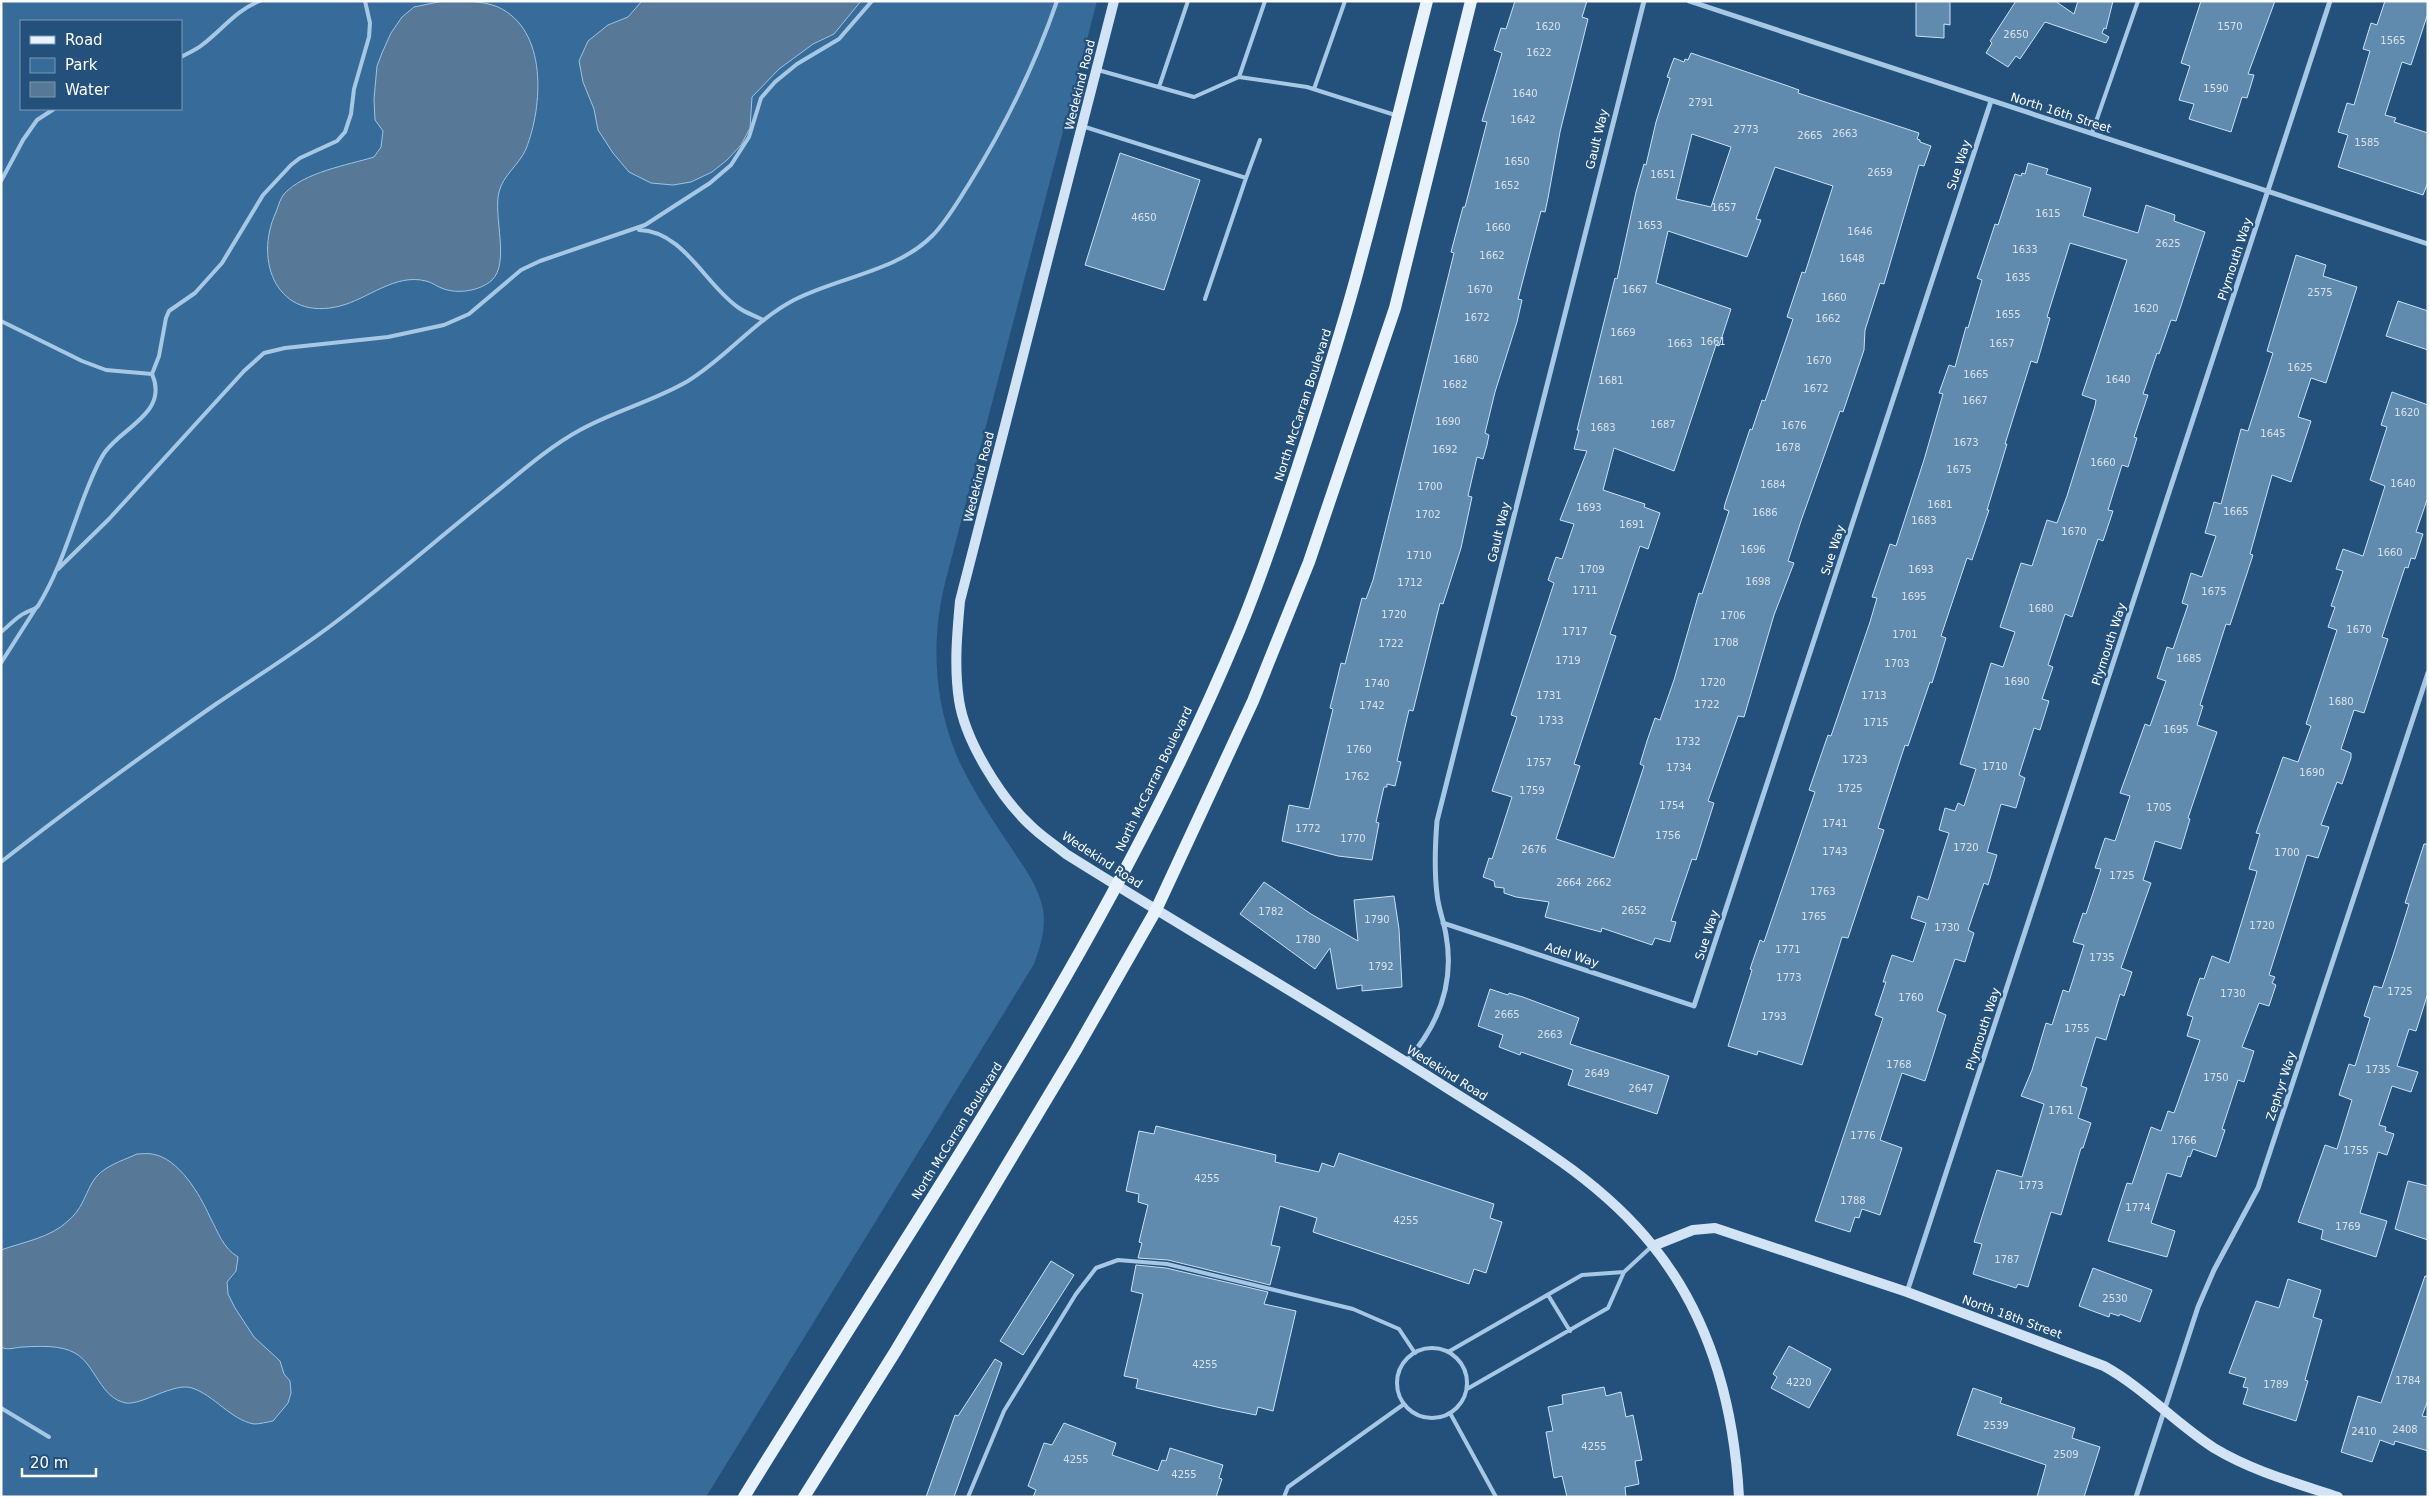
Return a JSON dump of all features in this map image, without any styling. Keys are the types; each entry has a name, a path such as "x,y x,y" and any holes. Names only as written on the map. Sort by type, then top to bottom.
{"main road":[{"name":"North McCarran Boulevard","path":"744,1497 1003,1085 1117,886 1191,736 1240,630 1278,527 1336,349 1361,261 1427,1"},
{"path":"804,1497 1076,1050 1156,910 1253,701 1310,562 1395,308 1471,1"}],"street":[{"name":"Wedekind Road","path":"1114,1 962,592 955,646 959,702 970,734 987,768 1009,802 1030,826 1059,848 1117,886 1406,1062 1573,1168 1612,1200 1653,1246 1679,1283 1702,1327 1719,1371 1731,1417 1739,1497"},
{"name":"Gault Way","path":"1406,1062 1422,1044 1436,1022 1446,990 1449,962 1444,923 1437,896 1434,859 1437,821 1644,1"},
{"name":"North 16th Street","path":"1689,1 2428,244"},
{"name":"Plymouth Way","path":"1907,1292 2330,1"},
{"name":"Sue Way","path":"1694,1006 1991,100"},
{"name":"Zephyr Way","path":"2136,1497 2201,1300 2214,1270 2258,1188 2428,673"},
{"name":"Adel Way","path":"1444,923 1694,1006"},
{"name":"North 18th Street","path":"1653,1246 1693,1230 1715,1228 1907,1292 2104,1366 2128,1379 2164,1412 2214,1448 2257,1470 2338,1497"}],"lane":[{"path":"182,56 202,45 250,5 260,1"},
{"path":"1,662 36,608 58,569 66,542 105,451 149,412 155,395 155,380 152,374 159,356 169,311 194,293 222,263 263,196 291,165 300,158 337,141 345,132 352,114 354,89 370,37 370,23 365,1"},
{"path":"58,569 109,519 244,371 264,353 285,348 388,337 444,325 469,314 521,270 540,261 645,226 710,184 731,165 749,137 761,98 775,82 797,64 839,39 872,1"},
{"path":"1,862 217,704 340,619 517,475 579,430 657,397 689,380 740,341 763,320 812,291 898,260 934,235 990,149 1026,79 1044,39 1057,1"},
{"path":"1159,87 1188,1"},
{"path":"1239,77 1266,1"},
{"path":"1314,89 1344,1"},
{"path":"2092,134 2138,1"},
{"path":"1096,70 1194,97 1239,77 1314,89 1398,116"},
{"path":"1,180 23,140 37,120 52,110"},
{"path":"1082,126 1246,178"},
{"path":"1205,299 1260,140"},
{"path":"634,229 650,230 670,240 739,308 763,320"},
{"path":"1,321 82,361 106,370 152,374"},
{"path":"1,632 24,613 36,608"},
{"path":"1467,1389 1608,1308 1624,1272 1653,1246"},
{"path":"968,1497 1004,1411 1076,1294 1096,1268 1118,1260 1167,1264 1354,1309 1399,1329 1415,1353"},
{"path":"1448,1352 1582,1275 1624,1272"},
{"path":"1548,1295 1570,1331"},
{"path":"1432,1348 1448,1352 1462,1364 1467,1380 1467,1389 1461,1403 1450,1413 1430,1418 1420,1416 1404,1404 1399,1393 1400,1370 1406,1360 1415,1353 1432,1348"},
{"path":"1284,1497 1288,1487 1404,1404"},
{"path":"1,1408 49,1437"},
{"path":"1450,1413 1496,1497"}],"green space":[{"path":"1,1 1097,1 946,579 938,623 937,667 939,689 948,732 968,780 1034,884 1042,905 1044,920 1041,943 1034,964 706,1497 1,1497"}],"water":[{"path":"443,1 478,2 491,5 498,7 514,18 526,33 533,51 537,70 538,91 532,131 526,149 504,180 499,192 498,213 501,251 497,272 487,284 475,289 450,290 415,279 393,284 340,306 319,309 301,305 286,296 276,284 270,268 268,250 270,231 280,201 284,194 303,180 327,170 374,157 381,147 383,131 375,120 374,99 377,66 382,53 391,33 402,17 414,7"},
{"path":"642,1 861,1 834,34 813,44 779,69 752,97 750,128 741,145 727,160 712,172 691,182 673,185 651,183 629,172 613,153 598,130 594,109 583,82 579,61 588,41 608,25 628,17"},
{"path":"137,1154 150,1154 162,1157 180,1170 201,1198 218,1234 228,1249 238,1257 236,1271 227,1282 228,1294 254,1337 280,1361 284,1374 290,1381 291,1393 288,1403 273,1421 254,1424 246,1422 200,1391 185,1387 176,1388 141,1401 126,1403 110,1395 82,1358 69,1350 50,1347 9,1349 1,1347 1,1250 45,1236 61,1227 77,1212 92,1183 100,1173 112,1165"}],"building":[{"path":"1515,1 1587,1 1582,17 1588,19 1560,132 1545,212 1541,211 1518,299 1522,300 1517,322 1495,392 1485,433 1489,435 1487,445 1483,459 1477,457 1468,496 1472,497 1461,548 1443,604 1440,603 1413,711 1409,710 1397,761 1401,762 1395,786 1387,784 1387,787 1384,787 1376,822 1379,823 1372,860 1338,856 1282,841 1289,805 1309,809 1333,709 1330,708 1341,663 1345,664 1362,598 1366,599 1373,580 1454,253 1451,252 1487,122 1482,121 1502,53 1494,50 1501,28 1506,29"},
{"path":"1916,1 1950,1 1950,25 1944,24 1944,38 1916,36"},
{"path":"2016,1 2055,1 2074,14 2078,1 2113,1 2106,29 2104,28 2102,33 2109,37 2106,43 2045,22 2020,59 2016,56 2008,67 1986,53 1992,43 1990,41"},
{"path":"2201,1 2275,1 2248,74 2254,75 2247,98 2242,97 2231,132 2189,119 2194,104 2179,100 2190,66 2181,63"},
{"path":"2385,1 2428,1 2428,13 2411,65 2402,62 2385,115 2396,118 2394,122 2428,133 2428,182 2423,195 2338,167 2348,135 2338,132 2347,103 2354,105 2370,51 2363,49 2371,23 2377,25"},
{"path":"1691,53 1788,86 1799,90 1798,93 1919,133 1917,139 1931,146 1924,166 1919,165 1884,284 1880,283 1865,330 1864,350 1843,412 1840,411 1801,521 1788,561 1794,563 1774,615 1744,717 1738,716 1708,801 1714,803 1696,860 1692,859 1671,921 1676,922 1670,942 1655,938 1652,945 1602,928 1601,932 1545,917 1549,902 1516,897 1504,893 1504,888 1495,887 1494,881 1483,877 1489,858 1492,859 1512,797 1492,791 1517,717 1511,715 1554,583 1548,580 1556,557 1562,559 1574,524 1560,520 1587,451 1574,449 1579,430 1577,430 1615,278 1617,279 1636,192 1644,164 1646,165 1656,122 1670,78 1667,77 1674,58 1684,62 1685,59 1688,60","holes":["1692,134 1731,147 1711,207 1676,199","1775,167 1833,186 1805,273 1802,272 1787,317 1793,319 1765,401 1762,400 1752,430 1750,429 1725,504 1724,509 1729,511 1702,594 1699,593 1674,680 1660,720 1655,718 1647,741 1640,764 1644,766 1614,858 1556,839 1580,766 1574,764 1616,636 1610,634 1640,546 1648,549 1660,513 1644,507 1645,504 1603,490 1614,448 1674,471 1716,345 1719,346 1731,309 1656,283 1668,231 1747,257 1761,220 1756,219"]},
{"path":"1120,153 1200,180 1164,290 1085,265"},
{"path":"2028,163 2048,169 2046,174 2091,188 2083,216 2138,233 2146,205 2175,215 2174,221 2205,232 2176,321 2171,320 2143,394 2148,395 2134,437 2137,438 2128,467 2122,465 2108,510 2113,511 2103,541 2098,539 2072,617 2065,614 2048,665 2053,667 2042,699 2049,701 2040,730 2034,728 2019,775 2025,778 2016,808 2001,804 1987,852 1997,855 1988,885 1984,883 1968,930 1974,933 1965,962 1955,959 1937,1011 1946,1015 1925,1081 1902,1073 1880,1140 1902,1148 1880,1215 1862,1209 1859,1218 1855,1217 1850,1232 1815,1221 1883,1018 1875,1015 1886,982 1883,982 1892,955 1913,962 1926,923 1911,918 1918,896 1928,900 1949,833 1939,830 1945,808 1955,811 1958,803 1964,806 1976,769 1960,764 1991,663 2003,667 2015,632 2000,627 2021,563 2032,566 2047,520 2057,523 2067,496 2096,400 2082,395 2127,260 2070,243 2047,317 2050,318 2037,363 2031,361 2005,444 2007,444 1987,510 1989,510 1972,560 1967,558 1941,636 1946,638 1932,683 1930,682 1908,746 1905,745 1878,828 1884,830 1848,938 1842,937 1802,1065 1758,1051 1757,1055 1728,1046 1752,970 1750,969 1760,940 1764,942 1815,792 1809,790 1828,735 1831,736 1870,622 1877,598 1872,597 1890,544 1896,546 1924,460 1943,394 1939,393 1949,365 1955,367 1966,327 1968,328 1982,280 1977,278 1995,224 1998,225 2015,174 2021,176 2022,173 2025,174"},
{"path":"2296,255 2326,265 2323,276 2357,287 2326,383 2311,378 2298,417 2311,421 2291,482 2272,475 2250,554 2253,555 2230,625 2226,624 2200,705 2203,706 2197,725 2217,732 2188,818 2190,819 2181,849 2155,841 2143,880 2151,883 2121,968 2132,972 2124,996 2120,994 2106,1040 2096,1037 2081,1086 2087,1088 2078,1118 2091,1123 2083,1148 2081,1148 2061,1215 2051,1212 2028,1287 2018,1284 2016,1288 1973,1274 1982,1244 1974,1242 1997,1170 2022,1177 2044,1104 2021,1096 2032,1070 2046,1023 2052,1025 2063,990 2069,992 2084,945 2073,942 2083,913 2086,914 2101,869 2095,868 2105,838 2115,841 2130,796 2120,793 2145,724 2150,726 2166,681 2157,678 2167,647 2173,649 2188,605 2182,603 2191,573 2202,577 2216,536 2205,533 2214,502 2221,504 2241,429 2248,431 2273,353 2267,351"},
{"path":"2398,301 2428,311 2428,350 2386,336"},
{"path":"2392,392 2428,405 2428,497 2416,532 2423,534 2415,559 2411,558 2408,568 2405,567 2382,637 2388,639 2364,713 2354,710 2341,749 2351,753 2351,758 2342,784 2337,782 2321,825 2329,827 2318,858 2307,855 2269,975 2275,977 2272,983 2276,985 2269,1006 2259,1003 2242,1047 2254,1051 2244,1082 2238,1080 2222,1129 2225,1130 2216,1157 2193,1149 2190,1157 2188,1156 2181,1177 2167,1173 2151,1223 2175,1231 2167,1257 2108,1241 2127,1183 2132,1184 2151,1127 2161,1131 2168,1111 2174,1113 2200,1040 2187,1036 2193,1017 2187,1015 2200,978 2204,979 2212,956 2229,963 2257,871 2249,869 2260,834 2256,833 2283,757 2298,762 2311,726 2306,724 2337,630 2328,627 2335,607 2331,606 2343,571 2336,569 2343,549 2363,556 2385,486 2370,480 2387,427 2381,425"},
{"path":"2424,844 2428,844 2428,993 2416,1031 2409,1029 2397,1066 2418,1072 2411,1092 2392,1086 2379,1125 2386,1127 2385,1131 2394,1134 2387,1155 2378,1152 2360,1213 2387,1221 2376,1257 2321,1239 2323,1230 2298,1222 2325,1145 2337,1149 2352,1100 2339,1095 2349,1064 2355,1066 2370,1018 2364,1016 2374,986 2382,988 2409,904 2405,903"},
{"path":"1264,882 1311,914 1358,941 1354,900 1394,896 1399,929 1402,987 1362,991 1362,985 1337,989 1330,948 1315,969 1240,914"},
{"path":"1490,989 1508,995 1509,993 1523,997 1579,1018 1570,1044 1669,1076 1657,1114 1568,1085 1573,1070 1521,1052 1520,1055 1499,1047 1503,1035 1478,1026"},
{"path":"1156,1126 1276,1155 1275,1162 1319,1172 1322,1163 1334,1167 1339,1153 1494,1204 1490,1218 1502,1222 1486,1273 1474,1269 1469,1284 1313,1232 1317,1218 1280,1206 1271,1245 1280,1247 1270,1285 1168,1260 1138,1258 1142,1243 1139,1242 1148,1205 1138,1202 1139,1194 1126,1191 1139,1131 1154,1134"},
{"path":"2408,1181 2428,1186 2428,1240 2395,1229"},
{"path":"1051,1261 1074,1275 1023,1355 1000,1341"},
{"path":"1136,1265 1166,1268 1268,1292 1264,1304 1296,1311 1273,1411 1258,1407 1256,1415 1221,1408 1136,1388 1138,1379 1124,1376 1143,1294 1131,1291"},
{"path":"2093,1268 2152,1290 2140,1322 2120,1314 2119,1316 2110,1313 2109,1317 2079,1306"},
{"path":"2425,1276 2428,1276 2428,1400 2422,1416 2428,1417 2428,1451 2395,1441 2394,1445 2380,1440 2372,1462 2341,1452 2358,1396 2381,1403"},
{"path":"2288,1279 2321,1290 2313,1317 2322,1320 2305,1380 2308,1381 2296,1421 2243,1404 2248,1388 2243,1387 2246,1378 2229,1373 2256,1301 2279,1308"},
{"path":"1789,1346 1831,1369 1809,1408 1771,1388 1777,1377 1773,1374"},
{"path":"995,1359 1002,1363 954,1497 926,1497 955,1415 958,1416"},
{"path":"1604,1387 1606,1396 1621,1392 1626,1417 1633,1415 1642,1460 1635,1461 1639,1484 1625,1487 1626,1497 1567,1497 1562,1476 1554,1478 1546,1432 1553,1431 1548,1407 1563,1404 1562,1395"},
{"path":"1973,1388 2002,1398 2000,1403 2075,1428 2072,1438 2100,1447 2084,1497 2037,1497 2046,1465 1957,1435"},
{"path":"1064,1423 1116,1443 1112,1455 1158,1471 1162,1460 1166,1461 1170,1448 1223,1465 1219,1478 1222,1479 1216,1497 1033,1497 1036,1490 1028,1486 1044,1443 1052,1445"}]}
